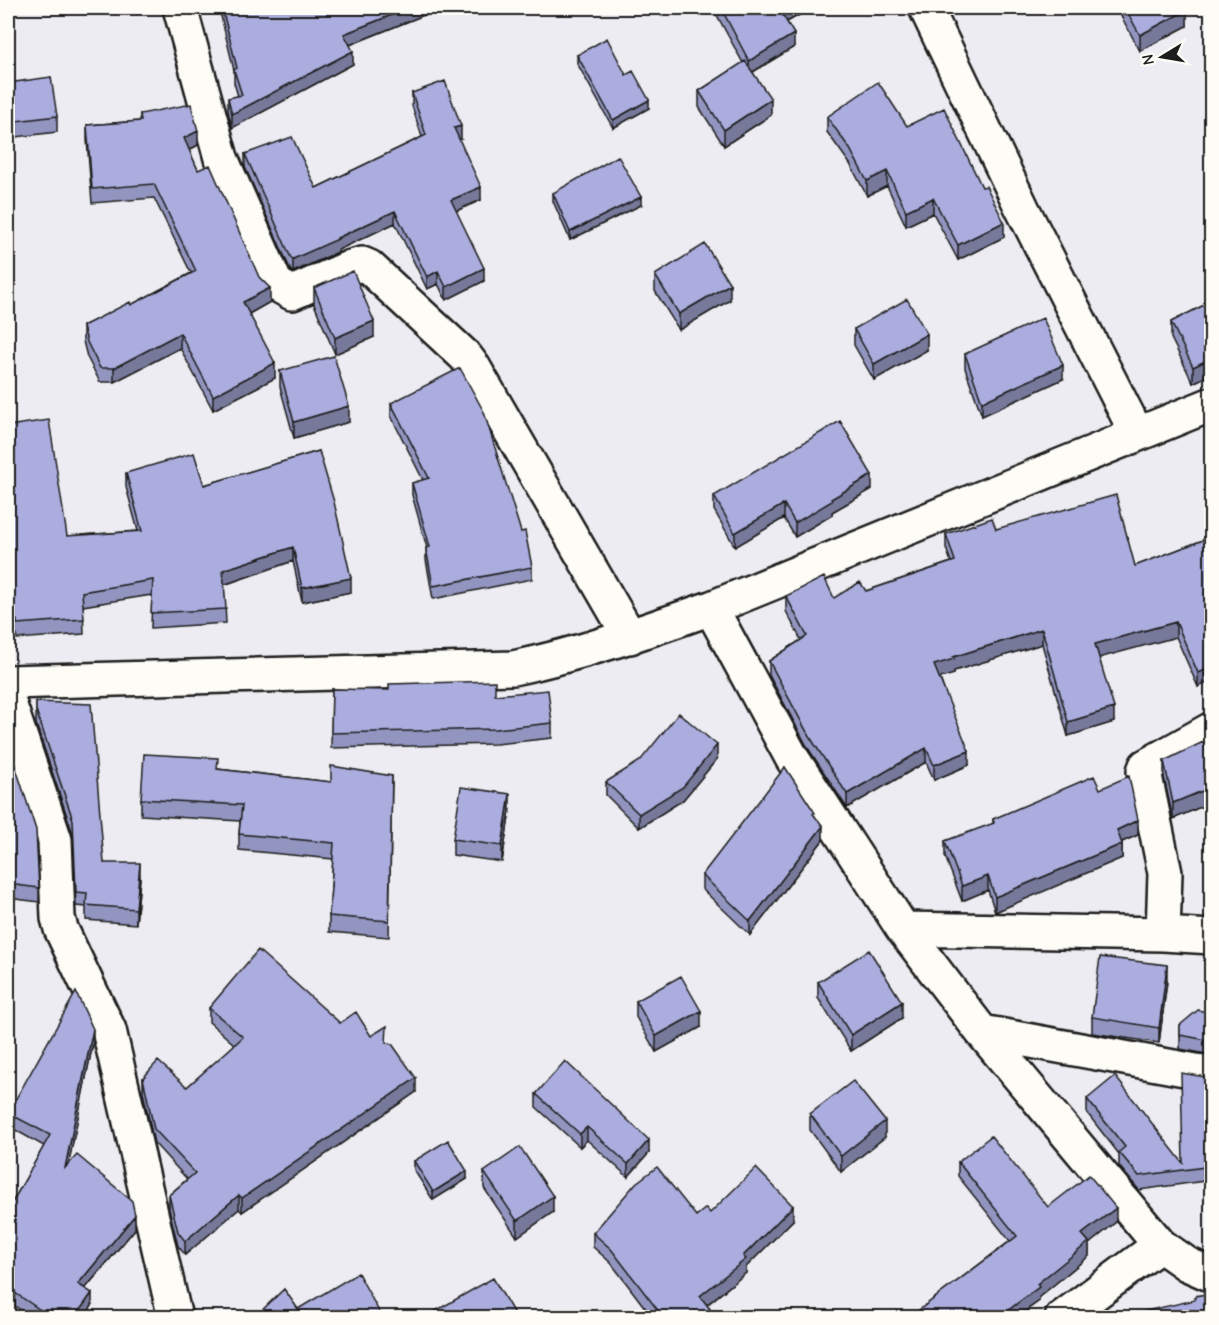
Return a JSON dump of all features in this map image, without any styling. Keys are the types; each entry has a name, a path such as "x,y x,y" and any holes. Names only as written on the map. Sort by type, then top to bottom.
{"street":[{"path":"180,8 221,158 276,284 292,293 362,264 369,267 465,356 533,467 630,637"},
{"path":"926,8 1022,208 1137,434"},
{"path":"8,682 513,668 560,658 630,637 711,608 1212,404"},
{"path":"711,608 792,758 903,929 982,1032 1160,1245 1186,1264 1212,1275"},
{"path":"8,700 55,840 58,918 61,929 109,1030 175,1317"},
{"path":"1163,934 1165,873 1144,771 1146,766 1212,729"},
{"path":"903,929 1212,936"},
{"path":"982,1032 1212,1074"},
{"path":"1062,1317 1160,1245"}],"building":[{"path":"222,8 409,8 344,34 353,51 232,114 228,98 242,95 234,70 237,68"},
{"path":"721,8 789,8 781,12 794,34 749,61"},
{"path":"1125,8 1186,8 1187,10 1140,35"},
{"path":"607,38 626,75 633,71 649,100 613,120 577,55"},
{"path":"745,61 771,99 724,130 699,91"},
{"path":"51,77 57,116 8,122 8,83"},
{"path":"445,81 461,126 454,128 481,187 451,200 484,268 446,287 438,271 427,277 395,211 338,239 291,258 245,154 292,137 316,188 426,135 412,93"},
{"path":"878,82 907,126 944,108 982,187 986,186 1004,222 958,245 933,198 906,211 887,171 867,181 850,149 827,117"},
{"path":"191,104 198,131 184,138 198,170 210,165 259,277 270,288 243,302 275,363 213,396 180,333 114,368 100,368 87,342 83,326 130,302 131,305 196,271 154,184 92,189 87,125 141,121 140,114"},
{"path":"618,156 641,197 570,232 553,193"},
{"path":"705,244 730,284 679,314 655,275"},
{"path":"353,271 374,321 335,338 314,288"},
{"path":"907,299 927,334 874,364 854,329"},
{"path":"1212,301 1212,370 1207,360 1193,367 1171,322"},
{"path":"1043,318 1063,365 982,402 965,354"},
{"path":"334,356 349,406 294,422 280,371"},
{"path":"460,368 484,412 521,532 525,531 532,567 433,586 426,548 430,547 412,483 429,478 391,403"},
{"path":"49,420 67,536 142,531 126,473 194,453 204,485 319,451 334,502 351,578 302,588 293,547 223,570 226,609 151,613 153,580 82,592 84,619 17,624 17,620 8,621 8,426"},
{"path":"840,421 872,475 795,523 784,504 735,533 714,496"},
{"path":"1116,495 1135,566 1211,537 1212,667 1198,673 1176,622 1095,644 1114,708 1068,722 1042,629 953,657 954,659 934,665 969,751 934,765 926,748 847,794 808,734 769,661 807,636 786,596 824,577 834,598 860,582 866,591 955,561 946,534 992,518 996,529"},
{"path":"495,681 495,695 548,690 552,723 496,729 331,733 332,689 389,690 389,684"},
{"path":"36,702 91,704 104,863 140,863 136,909 86,905 87,893 76,892 73,820 36,710"},
{"path":"679,713 717,745 683,787 639,814 606,782 640,761"},
{"path":"1203,742 1212,761 1212,787 1173,803 1164,761"},
{"path":"144,754 218,758 217,769 331,782 331,766 392,776 389,921 329,916 334,843 239,834 242,805 141,799"},
{"path":"13,759 36,830 39,888 8,884 8,761"},
{"path":"785,767 815,813 813,814 823,826 750,921 702,875"},
{"path":"1094,776 1100,789 1129,776 1138,820 1117,830 1122,844 995,897 988,876 962,886 945,841 994,823 993,819"},
{"path":"461,787 510,794 502,846 453,839"},
{"path":"258,950 340,1023 356,1012 371,1036 387,1026 386,1043 392,1044 416,1078 242,1198 239,1195 185,1241 178,1232 169,1195 195,1173 154,1129 143,1078 158,1061 187,1087 243,1037 209,1008"},
{"path":"869,950 902,1002 851,1035 818,982"},
{"path":"1100,957 1167,965 1159,1028 1092,1017"},
{"path":"681,976 701,1011 656,1036 636,1001"},
{"path":"76,992 93,1029 65,1168 77,1155 132,1201 135,1215 78,1284 92,1293 75,1317 51,1317 15,1293 8,1306 8,1197 13,1201 50,1135 8,1113"},
{"path":"1198,1010 1212,1013 1212,1041 1180,1035 1180,1025"},
{"path":"565,1061 649,1140 628,1164 587,1127 580,1134 536,1094"},
{"path":"1181,1073 1212,1078 1212,1166 1139,1176 1119,1152 1125,1147 1087,1099 1115,1076 1183,1163"},
{"path":"853,1081 885,1121 841,1156 810,1114"},
{"path":"991,1136 1048,1207 1089,1175 1116,1208 1082,1234 1089,1242 1037,1284 1039,1287 999,1317 925,1317 919,1310 1017,1236 958,1162"},
{"path":"448,1140 467,1171 433,1192 414,1161"},
{"path":"520,1147 553,1196 517,1221 484,1172"},
{"path":"657,1167 696,1216 706,1208 710,1213 756,1168 793,1206 743,1256 746,1259 700,1296 716,1317 663,1317 611,1249 593,1233 636,1183"},
{"path":"358,1273 382,1317 255,1317 284,1289 298,1309"},
{"path":"493,1278 516,1317 425,1317"},
{"path":"1212,1293 1212,1317 1142,1317 1141,1312 1195,1300 1195,1296"}]}
